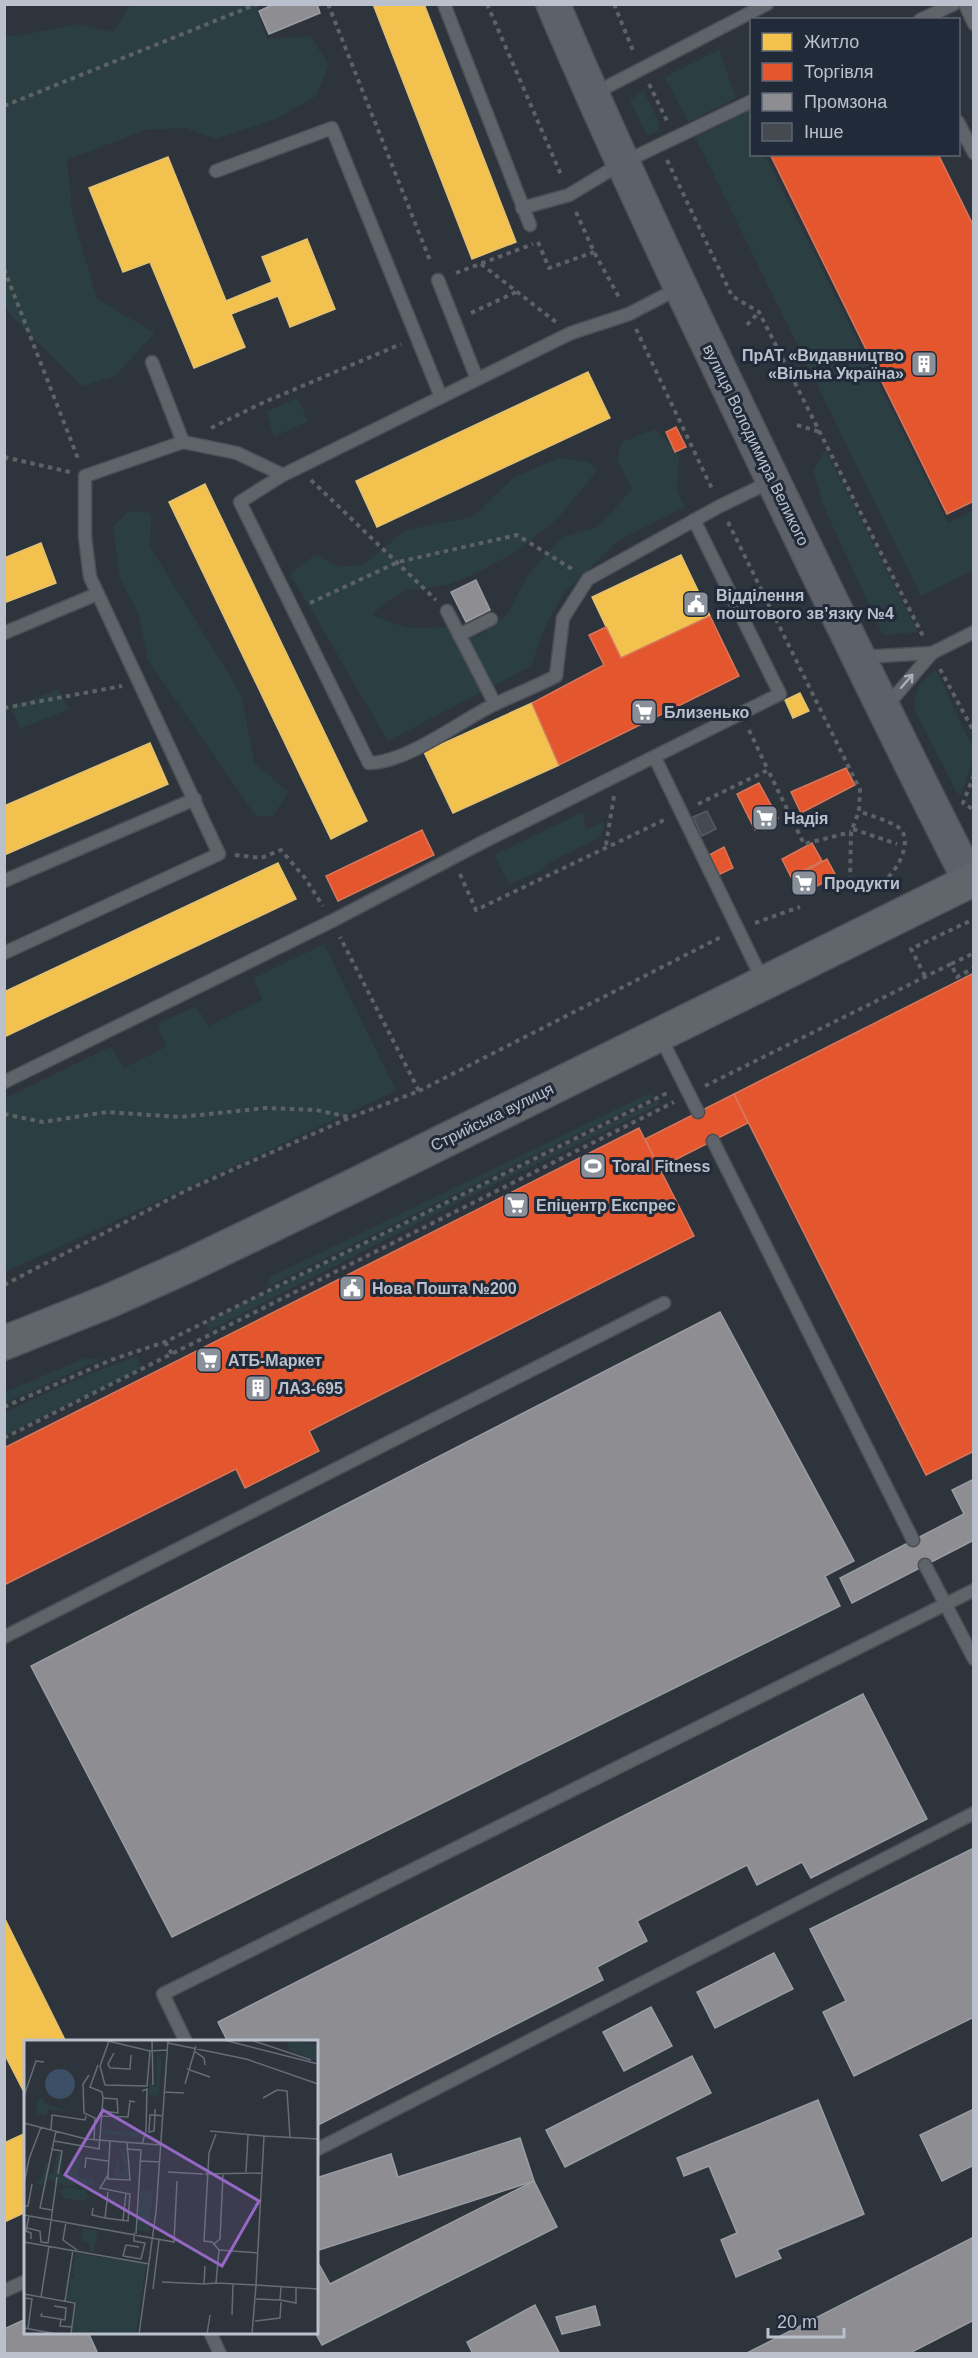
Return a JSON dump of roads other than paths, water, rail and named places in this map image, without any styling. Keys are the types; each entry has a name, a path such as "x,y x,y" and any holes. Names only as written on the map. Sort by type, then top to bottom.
{"main road":[{"name":"вулиця Володимира Великого","path":"553,4 591,95 680,288 883,710 972,880"},
{"name":"Стрийська вулиця","path":"4,1343 109,1301 185,1267 972,880"}],"lane":[{"path":"444,4 530,225"},
{"path":"924,18 954,4"},
{"path":"965,4 974,24"},
{"path":"591,95 766,5"},
{"path":"522,208 569,195 622,163 750,103"},
{"path":"960,126 974,153"},
{"path":"216,171 332,128 441,398"},
{"path":"438,280 477,379"},
{"path":"680,288 629,314 571,333 283,475 240,502 369,763 381,763 404,754 495,704 527,692 556,676 563,618 588,579 694,520 773,480"},
{"path":"152,362 183,442"},
{"path":"4,953 219,854 90,577 85,537 85,476 183,442 237,453 283,475"},
{"path":"4,1082 332,921 780,694 694,520"},
{"path":"4,633 97,594"},
{"path":"447,611 495,704"},
{"path":"459,635 491,620"},
{"path":"883,710 932,653 974,632"},
{"path":"857,657 932,653"},
{"path":"655,758 764,983"},
{"path":"4,881 195,799"},
{"path":"659,1035 698,1112"},
{"path":"713,1141 913,1540"},
{"path":"4,1637 664,1303"},
{"path":"925,1565 974,1659"},
{"path":"185,2040 163,1994 974,1590"},
{"path":"318,2149 974,1813"},
{"path":"4,2291 24,2282"},
{"path":"211,2334 220,2354"}],"place":[{"name":"ПрАТ «Видавництво «Вільна Україна»","path":"924,364"},
{"name":"Відділення поштового зв’язку №4","path":"696,604"},
{"name":"Близенько","path":"644,712"},
{"name":"Надія","path":"765,818"},
{"name":"Продукти","path":"804,883"},
{"name":"Toral Fitness","path":"593,1166"},
{"name":"Епіцентр Експрес","path":"516,1205"},
{"name":"Нова Пошта №200","path":"352,1288"},
{"name":"АТБ-Маркет","path":"209,1360"},
{"name":"ЛАЗ-695","path":"258,1388"}]}
